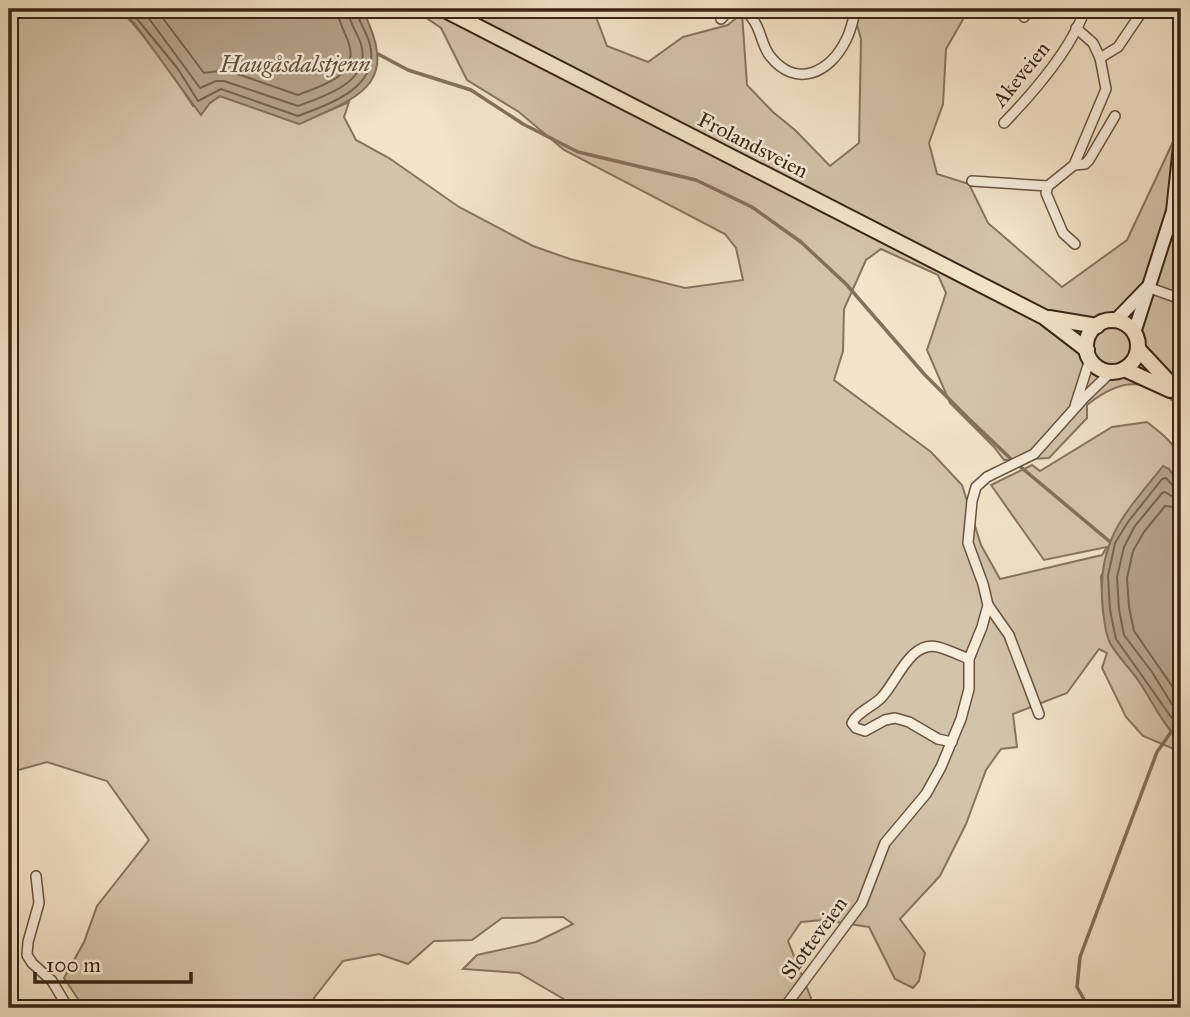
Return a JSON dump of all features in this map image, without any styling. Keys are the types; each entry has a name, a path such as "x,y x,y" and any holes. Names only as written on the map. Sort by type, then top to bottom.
{"main road":[{"name":"Frolandsveien","path":"443,9 1044,317 1088,354"},
{"path":"1117,371 1136,357 1138,349 1135,333 1172,211 1181,137"},
{"path":"1147,287 1115,321 1097,326 1088,337 1088,354 1099,368 1117,371 1181,395"},
{"name":"Frolandsveien","path":"1044,317 1097,326"},
{"path":"1115,321 1130,327 1135,333"},
{"path":"1138,349 1181,395"}],"street":[{"path":"721,19 730,9"},
{"path":"743,9 754,20 768,54 782,68 796,75 812,74 836,57 848,38 856,9"},
{"name":"Akeveien","path":"1004,123 1046,76 1085,9"},
{"path":"1101,58 1118,47 1139,16"},
{"path":"1075,244 1063,233 1046,193 1048,186 1074,165 1106,89 1101,58 1093,43 1076,28"},
{"path":"1074,165 1085,164 1089,160 1115,116"},
{"path":"972,181 1048,186"},
{"path":"1147,287 1181,299"},
{"path":"1073,411 1088,354"},
{"path":"1039,714 1009,635 988,606 968,542 972,501 976,487 987,477 1034,454 1073,411 1117,371"},
{"name":"Slotteveien","path":"784,1008 862,903 885,843 926,794 942,767 969,689 969,659 988,606"},
{"path":"952,742 938,739 909,722 895,718 885,720 865,731 856,728 852,723 855,716 881,698 914,653 925,647 937,647 969,659"},
{"path":"36,876 39,904 27,955 52,981 68,1008"}],"shaded area":[{"path":"9,9 119,9 149,43 193,106 210,103 220,96 299,124 349,102 344,117 356,140 389,158 459,207 533,246 570,259 685,288 743,280 736,248 725,234 564,150 519,112 467,80 441,28 413,9 593,9 607,46 648,62 683,37 728,25 742,13 747,85 830,166 859,143 861,39 855,18 878,10 969,9 946,49 943,104 929,143 937,174 969,184 988,223 1062,287 1127,240 1181,125 1181,407 1157,390 1134,384 1123,385 1087,405 1087,418 1049,458 1004,460 950,403 927,350 946,293 938,275 881,249 866,260 844,309 843,351 834,380 931,452 962,485 981,545 1000,579 1102,555 1107,547 1044,560 991,485 1032,465 1040,471 1112,427 1147,422 1170,442 1180,463 1181,486 1169,469 1101,576 1103,611 1110,642 1139,681 1171,732 1181,741 1181,752 1143,736 1126,717 1102,668 1107,653 1099,649 1067,693 1013,714 1017,747 1001,749 986,770 966,824 940,876 900,919 925,953 919,981 913,988 895,979 869,927 823,920 801,922 788,941 811,998 805,1008 572,1008 572,1004 519,973 463,969 477,955 536,942 573,924 563,917 502,918 472,940 434,941 408,964 379,954 343,961 314,998 320,1008 84,1008 64,978 84,942 97,906 149,840 107,781 47,762 11,772 9,783"},
{"path":"9,874 18,964 9,971"}],"water":[{"name":"Haugåsdalstjenn","path":"119,9 362,9 373,35 377,55 376,71 368,85 356,95 299,124 220,96 210,103 201,115 134,23"},
{"path":"1163,466 1169,469 1181,486 1181,741 1168,728 1138,680 1112,646 1107,636 1102,598 1102,577 1110,541 1127,511"}],"waterway":[{"path":"378,54 408,70 471,90 523,124 578,152 696,180 752,207 801,242 846,284 925,375 967,417 1010,458 1109,541"},
{"path":"1089,1008 1077,987 1080,957 1157,752 1171,732"}]}
